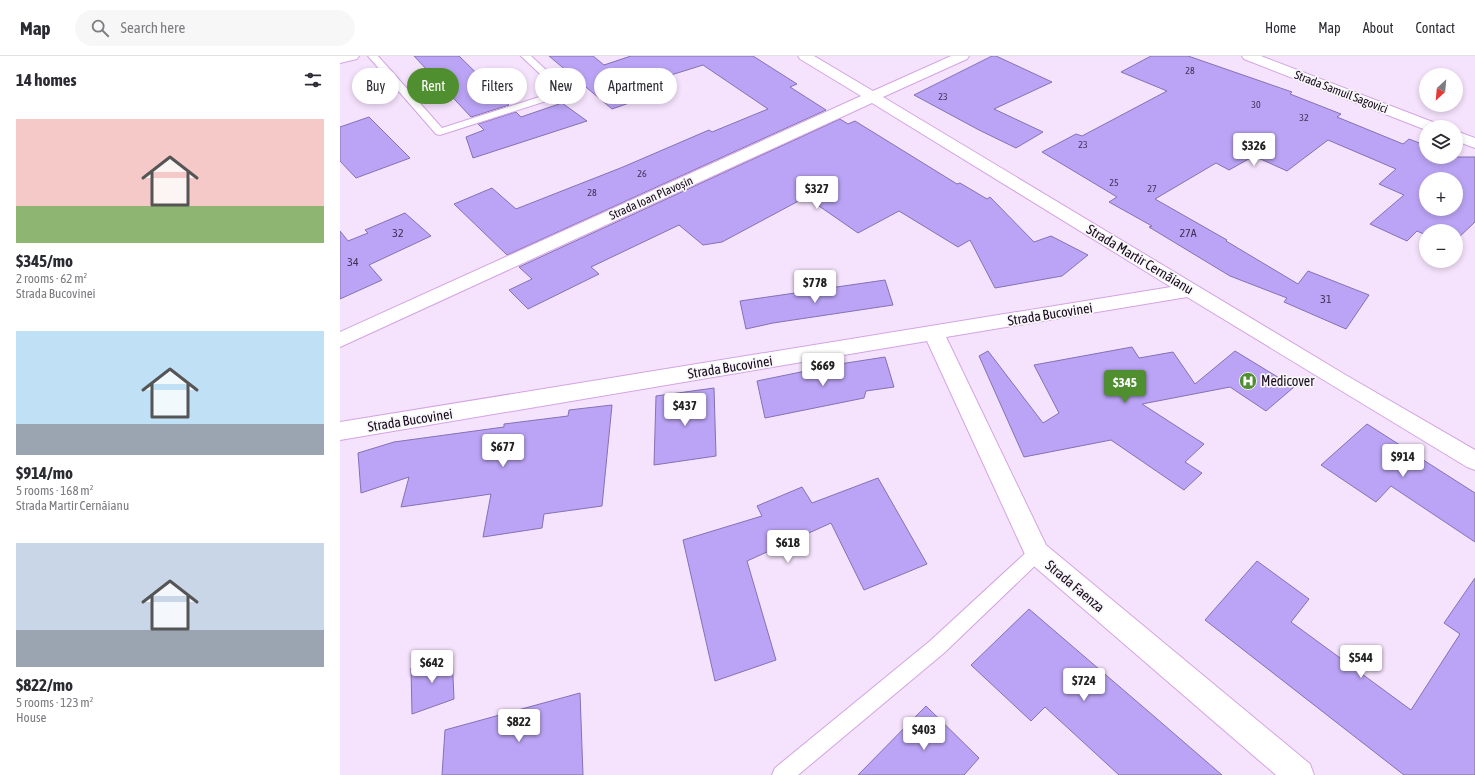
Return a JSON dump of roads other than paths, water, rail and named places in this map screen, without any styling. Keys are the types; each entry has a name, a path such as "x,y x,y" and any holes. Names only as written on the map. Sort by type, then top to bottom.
{"street":[{"path":"340,59 352,56"},
{"name":"Strada Martir Cernăianu","path":"805,56 1475,461"},
{"name":"Strada Ioan Plavoșin","path":"340,340 962,56"},
{"name":"Strada Samuil Sagovici","path":"1249,56 1419,122"},
{"path":"1463,139 1475,143"},
{"name":"Strada Bucovinei","path":"340,431 1191,290"},
{"name":"Strada Faenza","path":"934,333 1037,553 1299,775"}],"lane":[{"path":"373,56 440,132 565,92 526,56"},
{"path":"782,775 938,647 1037,553"}],"place":[{"name":"Medicover","path":"1248,381"}]}
